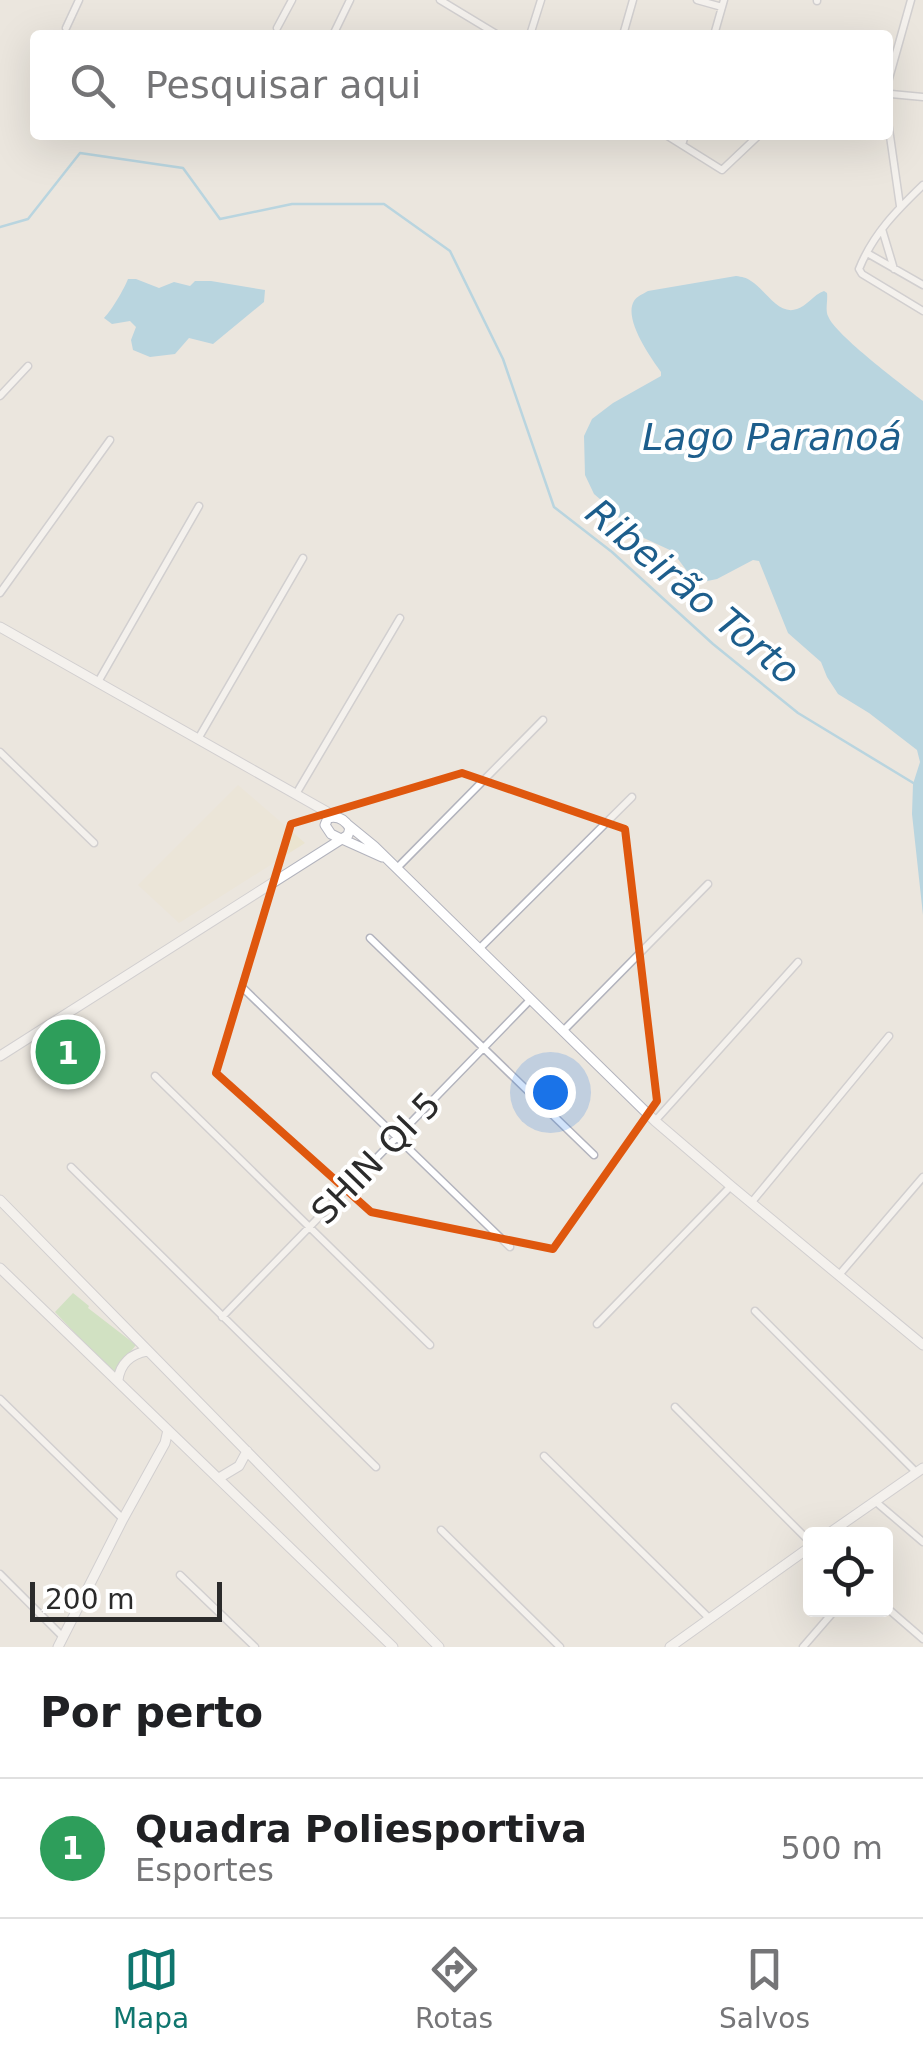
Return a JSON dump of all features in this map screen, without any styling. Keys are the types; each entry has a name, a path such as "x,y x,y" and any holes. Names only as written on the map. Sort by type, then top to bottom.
{"street":[{"path":"66,28 79,0"},
{"path":"277,28 292,0"},
{"path":"336,30 350,0"},
{"path":"440,0 490,30"},
{"path":"531,30 540,0"},
{"path":"625,30 633,0"},
{"path":"697,0 723,4 715,30"},
{"path":"893,64 911,0"},
{"path":"893,94 923,97"},
{"path":"674,140 722,170 754,140"},
{"path":"682,145 684,140"},
{"path":"891,140 900,207"},
{"path":"923,185 882,228 860,269 862,274 923,311"},
{"path":"882,228 894,269"},
{"path":"867,253 923,286"},
{"path":"0,396 28,366"},
{"path":"0,592 110,440"},
{"path":"98,682 198,506"},
{"path":"198,739 303,558"},
{"path":"300,798 400,618"},
{"path":"0,627 300,798 330,823 342,839 384,858"},
{"path":"396,869 543,720"},
{"path":"0,752 94,843"},
{"path":"478,950 632,798"},
{"path":"330,823 347,824 361,834 655,1121 923,1345"},
{"path":"312,857 330,823"},
{"path":"0,1056 336,844 350,832 347,824"},
{"path":"562,1032 708,884"},
{"path":"370,938 594,1155"},
{"path":"655,1121 798,962"},
{"path":"243,988 510,1247"},
{"name":"SHIN QI 5","path":"222,1317 530,1000"},
{"path":"751,1203 888,1036"},
{"path":"155,1076 430,1345"},
{"path":"71,1167 376,1468"},
{"path":"839,1275 923,1176"},
{"path":"596,1324 730,1186"},
{"path":"0,1200 439,1647"},
{"path":"0,1268 393,1647"},
{"path":"755,1311 920,1470 838,1527"},
{"path":"118,1380 129,1359 147,1351"},
{"path":"0,1400 123,1520"},
{"path":"675,1407 803,1537"},
{"path":"0,1574 61,1642 165,1443 168,1430"},
{"path":"165,1443 179,1440"},
{"path":"218,1478 239,1466 247,1451"},
{"path":"544,1456 710,1619"},
{"path":"876,1502 923,1542"},
{"path":"441,1530 560,1647"},
{"path":"670,1647 803,1549"},
{"path":"180,1574 255,1647"},
{"path":"893,1612 923,1639"},
{"path":"803,1647 828,1617"}],"highlighted area":[{"path":"462,773 625,829 657,1101 553,1249 371,1212 216,1073 291,824"}],"shaded area":[{"path":"238,785 305,843 179,923 138,885"}],"green space":[{"path":"75,1033 87,1045 62,1071 50,1058"},
{"path":"73,1293 136,1345 113,1373 55,1312"}],"water":[{"name":"Lago Paranoá","path":"736,276 749,280 784,309 801,308 820,293 827,293 827,314 833,324 923,401 923,915 912,814 913,784 920,762 917,750 838,694 821,662 788,633 759,561 698,583 672,551 633,533 594,494 585,475 584,436 592,419 661,376 635,328 635,299 648,291"},
{"path":"128,279 159,288 174,282 190,286 195,281 211,281 265,290 264,302 213,344 189,338 175,354 150,357 133,350 131,340 136,327 130,321 112,324 104,318"}],"waterway":[{"name":"Ribeirão Torto","path":"0,227 28,219 80,153 183,168 220,219 292,204 384,204 450,251 503,359 554,507 612,552 713,644 798,713 915,784"}],"place":[{"name":"Quadra Poliesportiva","path":"68,1052"}]}
